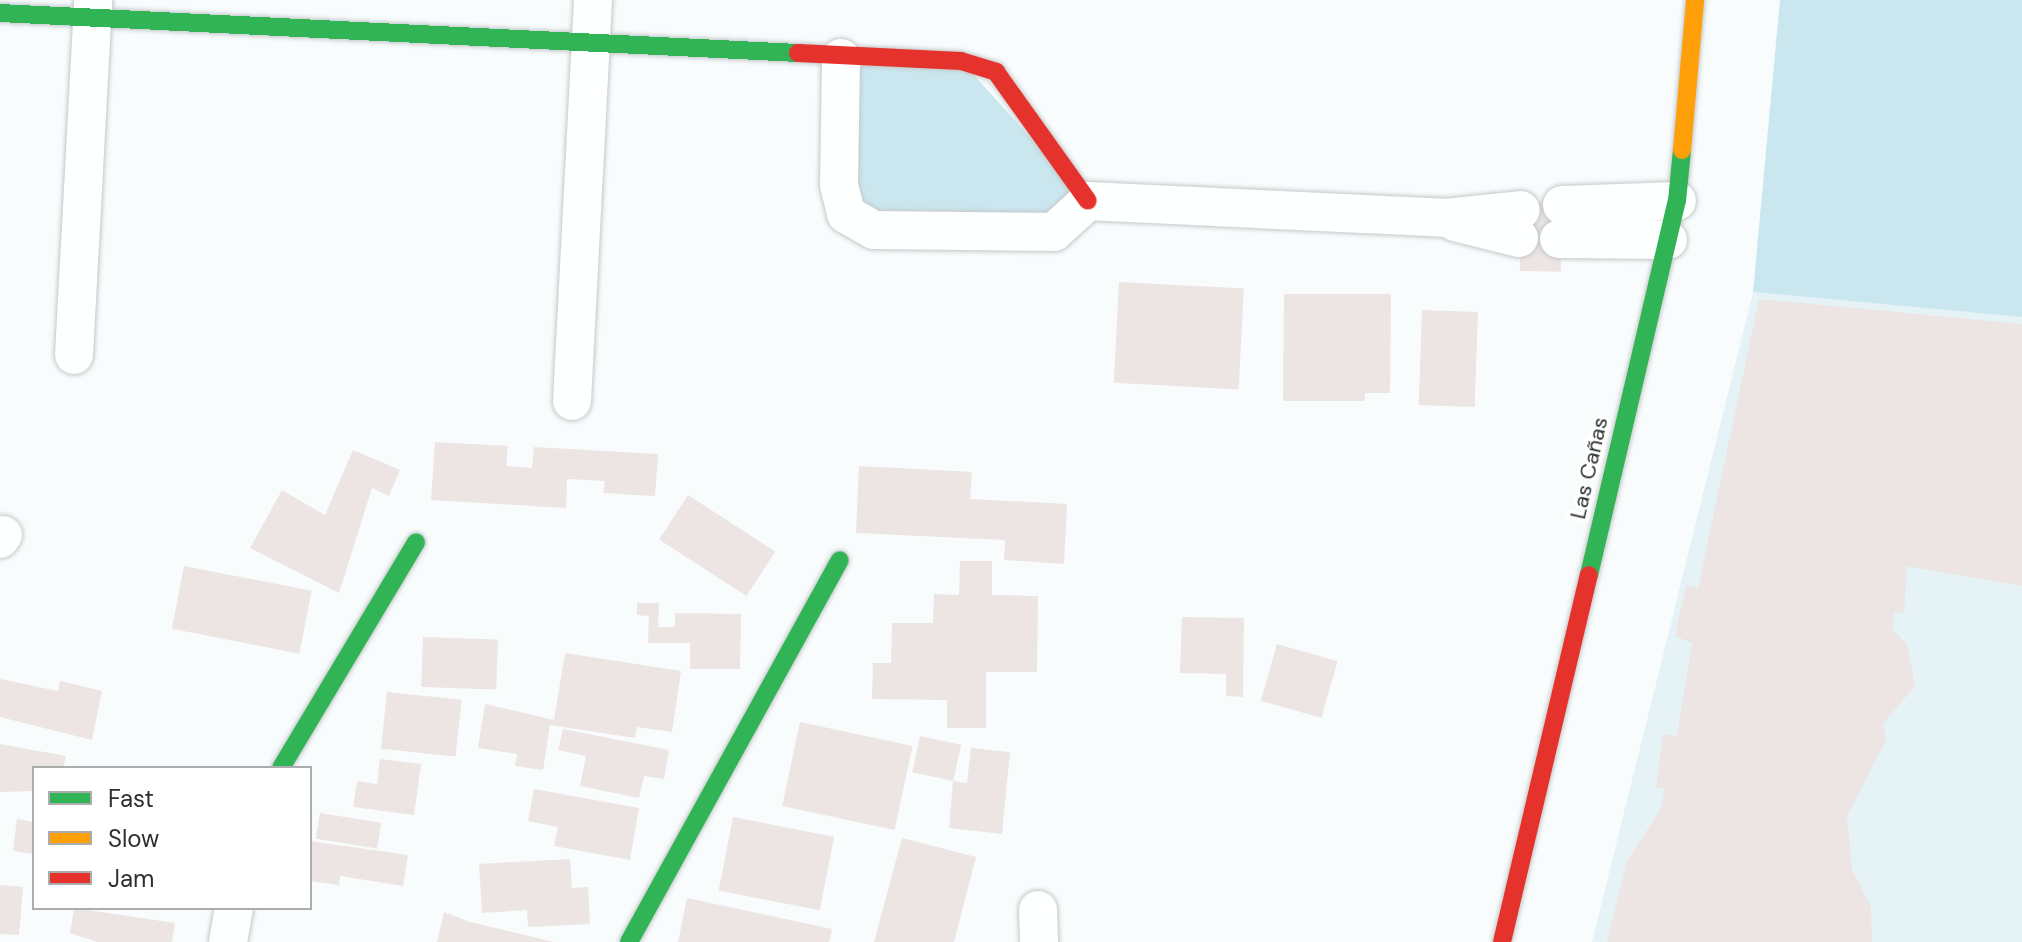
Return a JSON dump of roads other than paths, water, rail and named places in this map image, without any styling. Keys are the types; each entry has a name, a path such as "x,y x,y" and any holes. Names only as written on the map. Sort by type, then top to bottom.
{"street":[{"path":"572,401 593,0"},
{"name":"Las Cañas","path":"1502,942 1677,201 1695,0"},
{"path":"74,355 93,9"},
{"path":"0,13 93,9 591,44 841,58 961,61 996,72 1088,201"},
{"path":"841,58 839,185 846,214 874,230 1054,232 1088,201 1445,218 1476,232 1520,224"},
{"path":"1668,240 1602,237 1561,222 1603,199 1677,201"},
{"path":"1602,237 1603,199"},
{"path":"282,766 416,542"},
{"path":"629,942 840,560"},
{"path":"228,942 234,910"}]}
